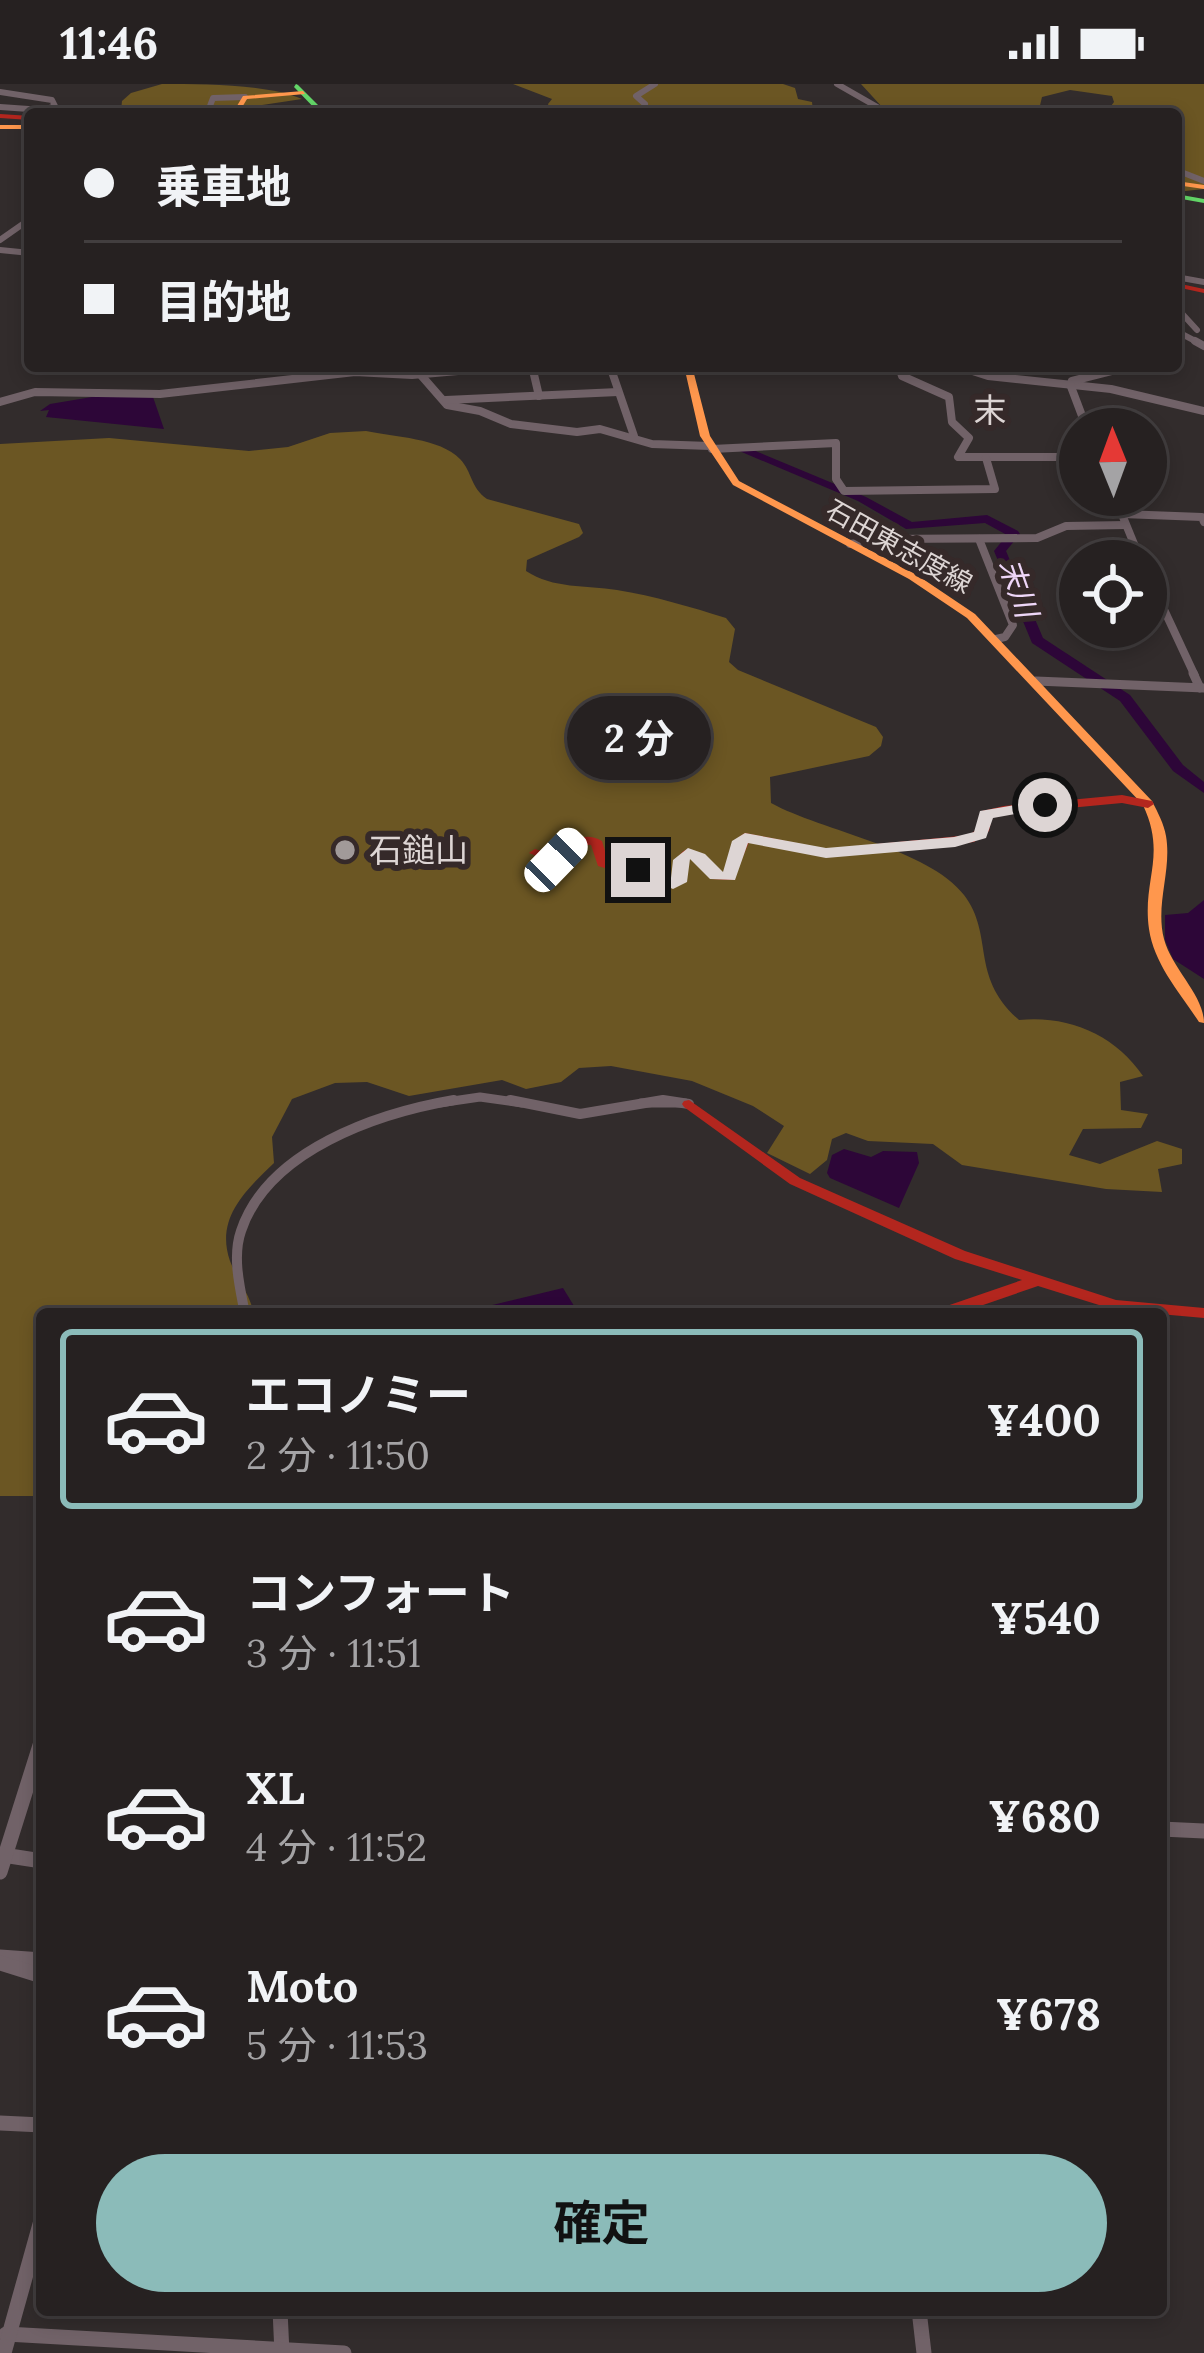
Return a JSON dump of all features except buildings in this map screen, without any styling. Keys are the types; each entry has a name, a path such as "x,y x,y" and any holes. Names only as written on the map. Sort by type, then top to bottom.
{"main road":[{"path":"238,108 244,97 298,88"},
{"name":"石田東志度線","path":"690,372 711,448 748,492 935,590 996,639 1148,804 1167,851 1153,913 1155,935 1204,1019"},
{"path":"535,854 556,860 573,843 591,838 602,863 673,884 679,882 681,860 688,853 699,857 716,876 730,877 745,837 826,853 855,853 974,838 986,827 986,814 1004,810 1122,800 1148,804"},
{"path":"689,1104 795,1181 1033,1282 1136,1308"},
{"path":"958,1308 1033,1282"},
{"path":"1167,1312 1204,1313"}],"street":[{"path":"645,104 636,96 655,84"},
{"path":"837,84 876,108"},
{"path":"0,92 52,100 55,106 49,108"},
{"path":"209,108 213,98 244,97"},
{"path":"18,252 24,248"},
{"path":"0,250 24,252"},
{"path":"1197,334 1204,346"},
{"path":"0,402 35,392 160,394 355,372 431,372"},
{"path":"533,372 539,396"},
{"path":"612,372 634,436"},
{"path":"901,372 949,397 952,422 969,438 958,458 1059,457"},
{"path":"976,372 1066,384 1204,413"},
{"path":"1066,384 1109,372"},
{"path":"420,374 443,400 512,424 578,432 600,429 652,444 711,448 836,443 836,479 844,491 995,489 986,458"},
{"path":"1066,384 1077,408"},
{"path":"443,400 618,392"},
{"path":"1122,516 1131,540"},
{"path":"1167,516 1202,517 1204,522"},
{"path":"850,544 1037,538 1072,526 1124,525"},
{"path":"979,539 1013,625 1005,637 996,639"},
{"path":"1036,681 1202,688 1167,616"},
{"path":"245,1308 240,1232 252,1207 275,1178 332,1141 460,1098 488,1096 579,1114 663,1100 689,1104"},
{"path":"36,1764 2,1862 36,1861"},
{"path":"1167,1829 1204,1831"},
{"path":"0,1960 36,1960"},
{"path":"0,1960 36,1974"},
{"path":"0,2123 36,2125"},
{"path":"36,2238 5,2343 344,2353"},
{"path":"280,2316 282,2351"},
{"path":"920,2316 923,2353"}],"shaded area":[{"path":"162,84 216,85 302,99 241,108 121,108 131,93"},
{"path":"513,84 783,84 795,88 798,99 812,102 813,108 549,108 552,99"},
{"path":"861,84 1204,84 1204,189 1182,191 1182,108 1110,108 1112,96 1070,90 1042,97 1039,108 883,108"},
{"path":"110,394 153,397 164,429 46,417 49,410 40,411 50,404"},
{"path":"366,431 416,439 451,452 487,499 579,524 583,533 579,537 527,560 526,571 558,584 631,592 726,618 735,629 729,662 738,670 876,727 883,737 881,746 869,756 770,777 771,803 901,853 948,879 973,910 994,988 1019,1020 1073,1025 1119,1049 1143,1076 1120,1082 1121,1110 1148,1114 1141,1128 1083,1129 1069,1155 1100,1164 1157,1141 1182,1149 1182,1164 1158,1169 1162,1192 1106,1189 962,1165 933,1144 868,1141 846,1133 832,1139 827,1160 810,1174 767,1153 784,1126 753,1106 692,1081 611,1066 579,1068 561,1082 526,1089 502,1080 409,1096 367,1082 335,1083 292,1099 272,1137 274,1163 230,1218 226,1246 252,1308 36,1308 36,1496 0,1496 0,444 109,438 249,451 288,447 330,433"},
{"path":"1204,900 1204,979 1173,959 1165,940 1165,915 1188,913"},
{"path":"844,1149 871,1157 883,1151 917,1152 919,1163 899,1208 830,1178 832,1155"},
{"path":"563,1288 575,1308 480,1308"}],"waterway":[{"name":"末川","path":"741,448 862,499 910,526 987,519 1014,534 1000,551 1037,640 1125,698 1178,768 1204,789"}],"traffic: fast":[{"path":"296,86 318,108"},
{"path":"1182,197 1204,201"}],"traffic: slow":[{"path":"239,108 245,97 303,93"},
{"path":"0,127 24,127"},
{"path":"1182,184 1204,187"},
{"path":"689,372 705,436 736,483 913,577 971,616 1148,804 1161,851 1154,908 1157,939 1204,1019"}],"traffic: jam":[{"path":"0,116 24,118"},
{"path":"1182,286 1204,291"},
{"path":"535,853 556,860 578,841 596,841 602,863 673,884 679,882 681,860 688,853 699,857 716,876 729,877 745,837 826,853 974,838 985,828 986,814 1004,810 1122,799 1148,804"},
{"path":"689,1104 795,1181 960,1255 1115,1305 1148,1308"},
{"path":"958,1308 1033,1282"},
{"path":"1167,1310 1204,1313"}],"place":[{"name":"石鎚山","path":"345,850"}],"district":[{"name":"末","path":"990,410"}],"route":[{"path":"638,870 664,884 679,882 681,860 688,853 699,857 716,876 730,877 745,837 826,853 955,842 981,835 986,814 1045,805"}]}
